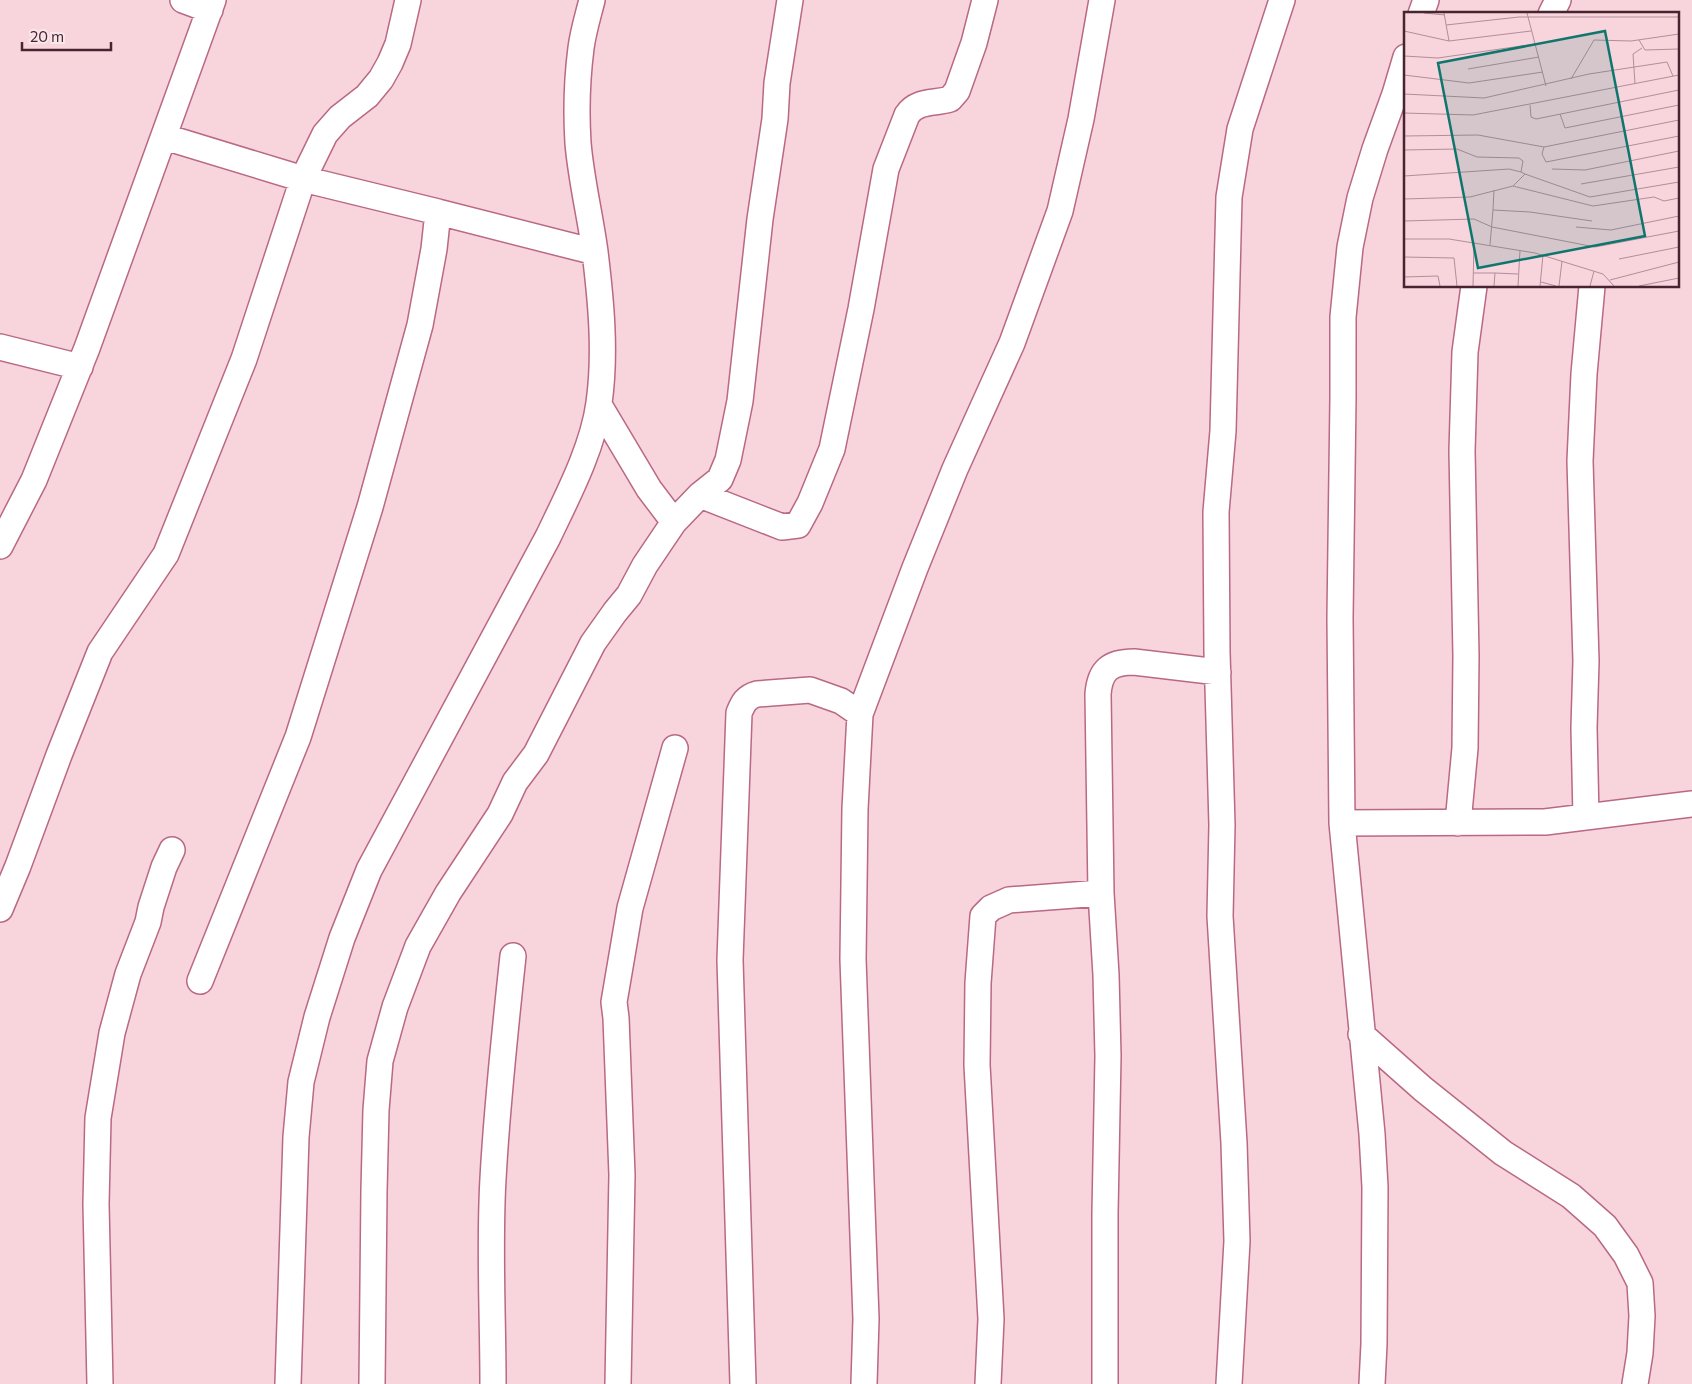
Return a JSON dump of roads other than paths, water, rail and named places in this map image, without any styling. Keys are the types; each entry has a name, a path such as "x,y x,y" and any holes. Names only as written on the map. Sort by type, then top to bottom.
{"street":[{"path":"1,543 34,480 80,367 212,5 183,0"},
{"path":"0,909 100,652 166,554 244,359 303,179 325,134 340,117 367,96 381,79 398,44 408,0"},
{"path":"288,1384 296,1137 301,1082 317,1017 333,965 368,870 559,515 588,446 599,405 602,376 602,338 595,252 578,145 577,105 581,47 592,0"},
{"path":"372,1384 376,1110 380,1061 395,1007 418,946 448,893 500,814 515,782 536,754 593,643 615,612 630,595 645,565 674,522 700,494 720,479 728,460 740,401 760,219 775,119 777,83 790,0"},
{"path":"700,494 782,527 798,525 810,503 832,449 861,309 886,169 906,115 911,108 919,104 950,99 958,91 974,43 985,0"},
{"path":"864,1384 866,1319 853,959 855,809 860,714 915,568 956,469 1012,343 1060,211 1082,119 1102,0"},
{"path":"1229,1384 1236,1240 1234,1143 1220,916 1222,825 1216,512 1223,430 1229,197 1240,129 1282,0"},
{"path":"1422,12 1426,0"},
{"path":"1551,12 1558,0"},
{"path":"1372,1384 1375,1187 1372,1134 1342,823 1340,618 1343,317 1350,247 1360,198 1404,63"},
{"path":"165,137 303,179 595,252"},
{"path":"200,981 298,737 370,507 420,325 434,250 438,212"},
{"path":"1458,823 1465,748 1466,693 1465,538 1462,451 1465,352 1474,288"},
{"path":"1586,817 1584,728 1586,661 1580,461 1584,374 1592,288"},
{"path":"0,347 80,367"},
{"path":"599,405 649,489 674,522"},
{"path":"1105,1384 1105,1213 1108,1056 1101,893 1099,680 1108,669 1119,662 1134,662 1218,672"},
{"path":"743,1384 730,960 740,713 744,702 750,696 810,690 841,701 860,714"},
{"path":"618,1384 622,1175 614,1002 630,908 675,748"},
{"path":"1342,823 1545,822 1692,804"},
{"path":"100,1384 96,1204 98,1118 112,1033 128,974 148,922 164,867 172,850"},
{"path":"988,1384 991,1319 978,1066 978,983 983,916 991,908 1009,900 1101,893"},
{"path":"493,1384 492,1180 513,956"},
{"path":"1361,1034 1423,1089 1503,1153 1571,1196 1605,1226 1626,1254 1640,1284 1642,1316 1640,1353 1635,1384"}]}
